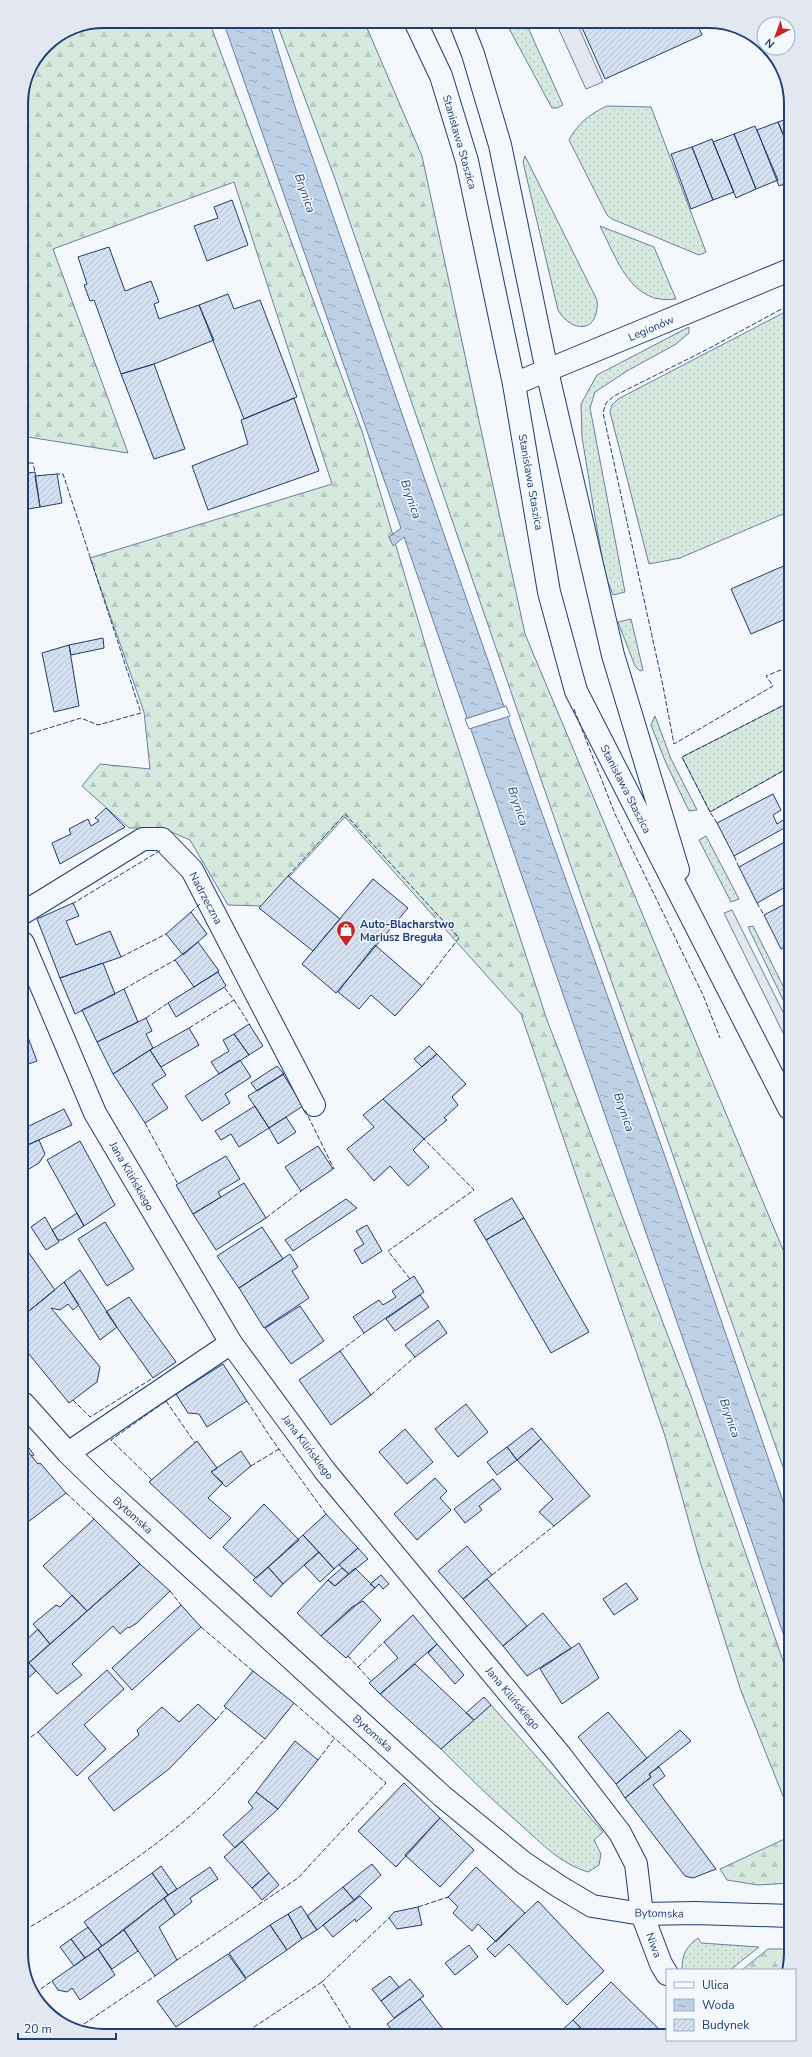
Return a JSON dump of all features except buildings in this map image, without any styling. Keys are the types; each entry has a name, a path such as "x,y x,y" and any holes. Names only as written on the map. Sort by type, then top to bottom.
{"street":[{"name":"Stanisława Staszica","path":"418,28 441,76 467,160 514,384 550,592 576,691 784,1098"},
{"name":"Stanisława Staszica","path":"463,28 473,54 500,145 547,371 613,655 695,926"},
{"name":"Legionów","path":"514,384 784,272"},
{"name":"Nadrzeczna","path":"28,909 143,839 162,839 192,870 314,1105"},
{"name":"Jana Kilińskiego","path":"28,955 95,1113 231,1343 326,1471 561,1756 620,1833 636,1864 642,1914"},
{"path":"68,1453 231,1343"},
{"name":"Bytomska","path":"28,1408 68,1453 266,1637 442,1796 524,1863 592,1906 642,1914 695,1913 784,1916"},
{"name":"Niwa","path":"642,1914 660,1964 666,1973"}],"green space":[{"path":"99,28 212,28 362,431 437,684 547,1020 691,1396 784,1664 784,1798 741,1691 699,1558 665,1436 521,1014 345,817 262,906 228,905 190,840 162,828 129,828 82,786 100,764 150,769 144,712 90,558 332,484 234,182 53,249 128,453 28,437 29,89 38,66 50,50 70,36 79,32"},
{"path":"279,28 367,28 422,156 525,634 784,1252 784,1470 568,858 335,179"},
{"path":"509,28 528,28 563,105 557,108 552,108"},
{"path":"607,106 651,107 706,252 699,255 612,219 607,215 569,140 580,124 595,112"},
{"path":"525,156 597,300 597,311 590,324 577,326 570,323 558,310 523,162"},
{"path":"600,226 654,247 676,299 661,299 648,295 637,288 628,278 620,265"},
{"path":"784,313 784,514 680,558 649,564 610,412 612,405 618,399"},
{"path":"689,327 689,333 676,344 627,371 595,392 590,408 625,592 613,595 605,574 596,523 582,437 581,404 597,375"},
{"path":"631,619 643,670 640,671 635,666 618,622"},
{"path":"784,705 784,770 710,812 682,757"},
{"path":"655,716 671,759 697,810 689,811 666,763 651,725"},
{"path":"706,836 739,899 731,902 699,840"},
{"path":"753,926 784,988 784,1002 748,927"},
{"path":"491,1705 603,1832 594,1840 601,1854 599,1865 588,1872 560,1859 544,1846 490,1797 441,1749"},
{"path":"784,1839 784,1883 758,1885 727,1880 720,1869"},
{"path":"698,1938 701,1943 759,1947 731,1969 682,1969 684,1955 690,1945"},
{"path":"768,1949 784,1949 782,1969 743,1969"}],"shaded area":[{"path":"558,28 579,28 603,82 586,89"},
{"path":"732,910 784,1014 784,1035 724,913"}],"water":[{"name":"Brynica","path":"225,28 271,28 296,110 515,738 667,1162 784,1504 784,1636 692,1365 404,537 393,546 389,537 401,528"}],"pier":[{"path":"506,706 510,716 469,729 465,719"}],"fence":[{"path":"784,308 706,350 614,396 606,403 603,413 663,686 674,744 773,686 766,676 784,669"},
{"path":"28,463 33,463 35,472"},
{"path":"28,734 81,718 98,725 141,713 63,474 57,474"},
{"path":"710,812 682,757 784,705"},
{"path":"574,709 615,814 703,995 720,1038"},
{"path":"717,823 710,812 784,770"},
{"path":"288,876 345,814 459,938 422,986"},
{"path":"72,904 161,850"},
{"path":"734,856 739,867"},
{"path":"757,903 764,915"},
{"path":"191,912 200,904"},
{"path":"121,957 166,934"},
{"path":"124,989 175,960"},
{"path":"189,1028 234,1000 224,987"},
{"path":"234,1000 250,1025"},
{"path":"146,1018 168,1003"},
{"path":"305,1110 334,1169"},
{"path":"145,1123 178,1184"},
{"path":"410,1279 388,1251 474,1190 424,1139"},
{"path":"266,1218 301,1191"},
{"path":"340,1351 364,1333"},
{"path":"371,1395 415,1357"},
{"path":"73,1400 90,1417 153,1378"},
{"path":"152,1480 111,1440 176,1394"},
{"path":"166,1401 195,1443"},
{"path":"247,1401 271,1438 326,1514"},
{"path":"251,1466 279,1449"},
{"path":"66,1493 94,1519"},
{"path":"492,1575 554,1526"},
{"path":"170,1591 181,1605"},
{"path":"201,1627 253,1671"},
{"path":"358,1667 384,1642"},
{"path":"348,1656 371,1681"},
{"path":"177,1960 298,1878 386,1783 294,1703"},
{"path":"216,1720 226,1708"},
{"path":"28,1739 38,1732"},
{"path":"28,1928 75,1900 124,1867 172,1831 215,1793 265,1739"},
{"path":"318,1760 334,1739"},
{"path":"418,1907 448,1897"},
{"path":"322,1982 389,1918"},
{"path":"81,2026 155,1976"},
{"path":"38,1991 52,1981"},
{"path":"251,2029 322,1982 351,2029"}],"place":[{"name":"Auto-Blacharstwo Mariusz Breguła","path":"346,947"}]}
